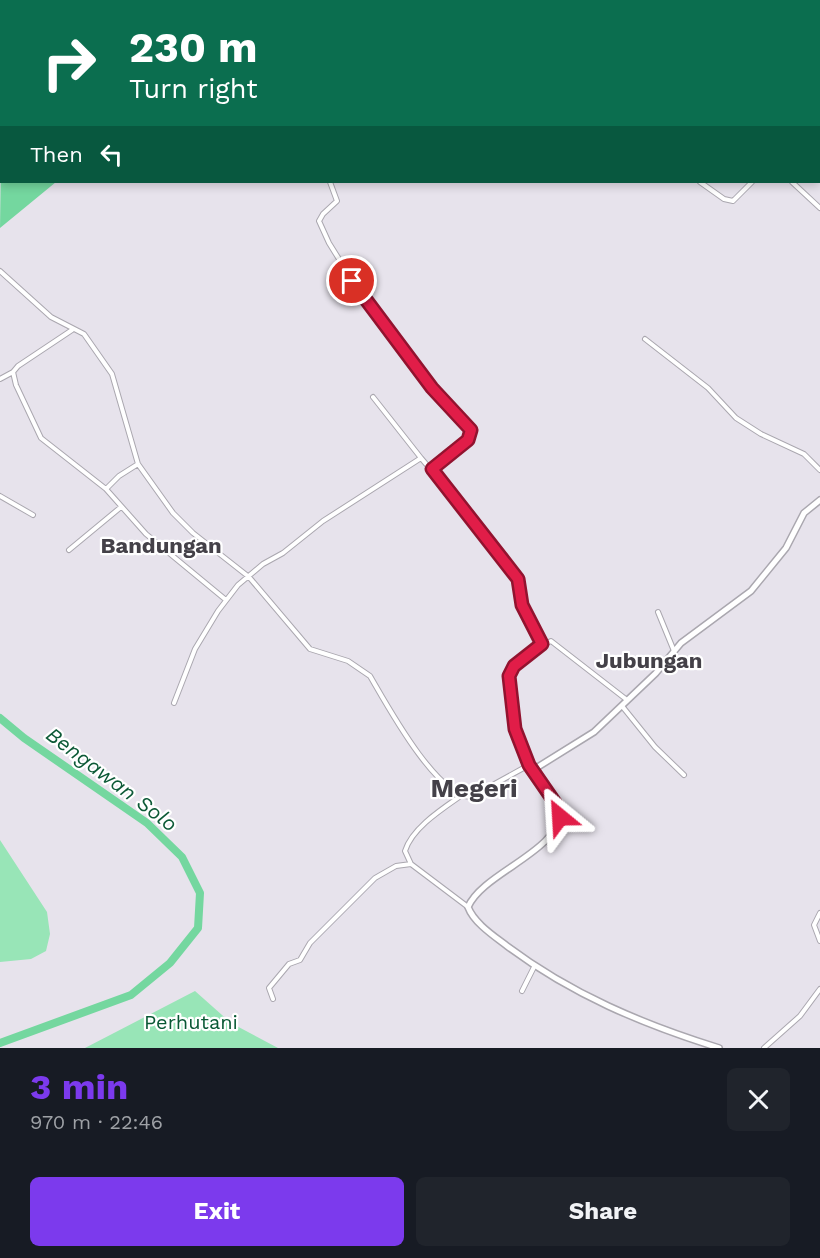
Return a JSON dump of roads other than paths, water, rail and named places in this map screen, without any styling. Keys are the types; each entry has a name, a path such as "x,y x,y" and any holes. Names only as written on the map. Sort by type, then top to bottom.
{"street":[{"path":"330,183 337,201 319,221 329,243 357,288 432,388 471,430 468,440 432,469"},
{"path":"700,183 724,199 733,201 751,183"},
{"path":"793,183 820,208"},
{"path":"0,271 32,303 72,330 84,334 112,375 138,464 161,499 193,533 249,577 310,649 348,661 370,676 394,718 420,753 446,785 462,795 471,797 594,732 656,672 674,651 755,586 790,541 804,513 820,500"},
{"path":"0,379 72,330"},
{"path":"645,339 708,388 736,418 761,434 804,454 820,470"},
{"path":"13,372 16,385 41,438 106,489 147,534 226,600"},
{"path":"373,397 518,579 522,605 542,644"},
{"path":"174,703 195,650 226,600 249,577 323,521 421,458"},
{"path":"106,489 119,476 138,464"},
{"path":"0,496 33,515"},
{"path":"69,550 122,507"},
{"path":"658,612 674,651"},
{"path":"468,907 475,895 530,854 557,825 560,810 531,767 515,729 509,676 514,666 542,644 550,641 556,642 569,656 627,700"},
{"path":"622,706 655,747 684,775"},
{"path":"462,795 436,814 411,840 405,851 411,864 468,907 493,935 534,967 605,1006 718,1048"},
{"path":"273,999 269,990 289,964 298,962 310,942 362,891 389,869 411,864"},
{"path":"820,914 814,920 820,941"},
{"path":"522,991 534,967"},
{"path":"764,1048 800,1016 820,989"}],"waterway":[{"name":"Bengawan Solo","path":"0,718 24,738 147,823 182,857 200,893 198,928 170,963 131,995 0,1043"}],"district":[{"name":"Bandungan","path":"161,545"},
{"name":"Jubungan","path":"649,660"},
{"name":"Megeri","path":"474,788"}],"park label":[{"name":"Perhutani","path":"191,1022"}]}
